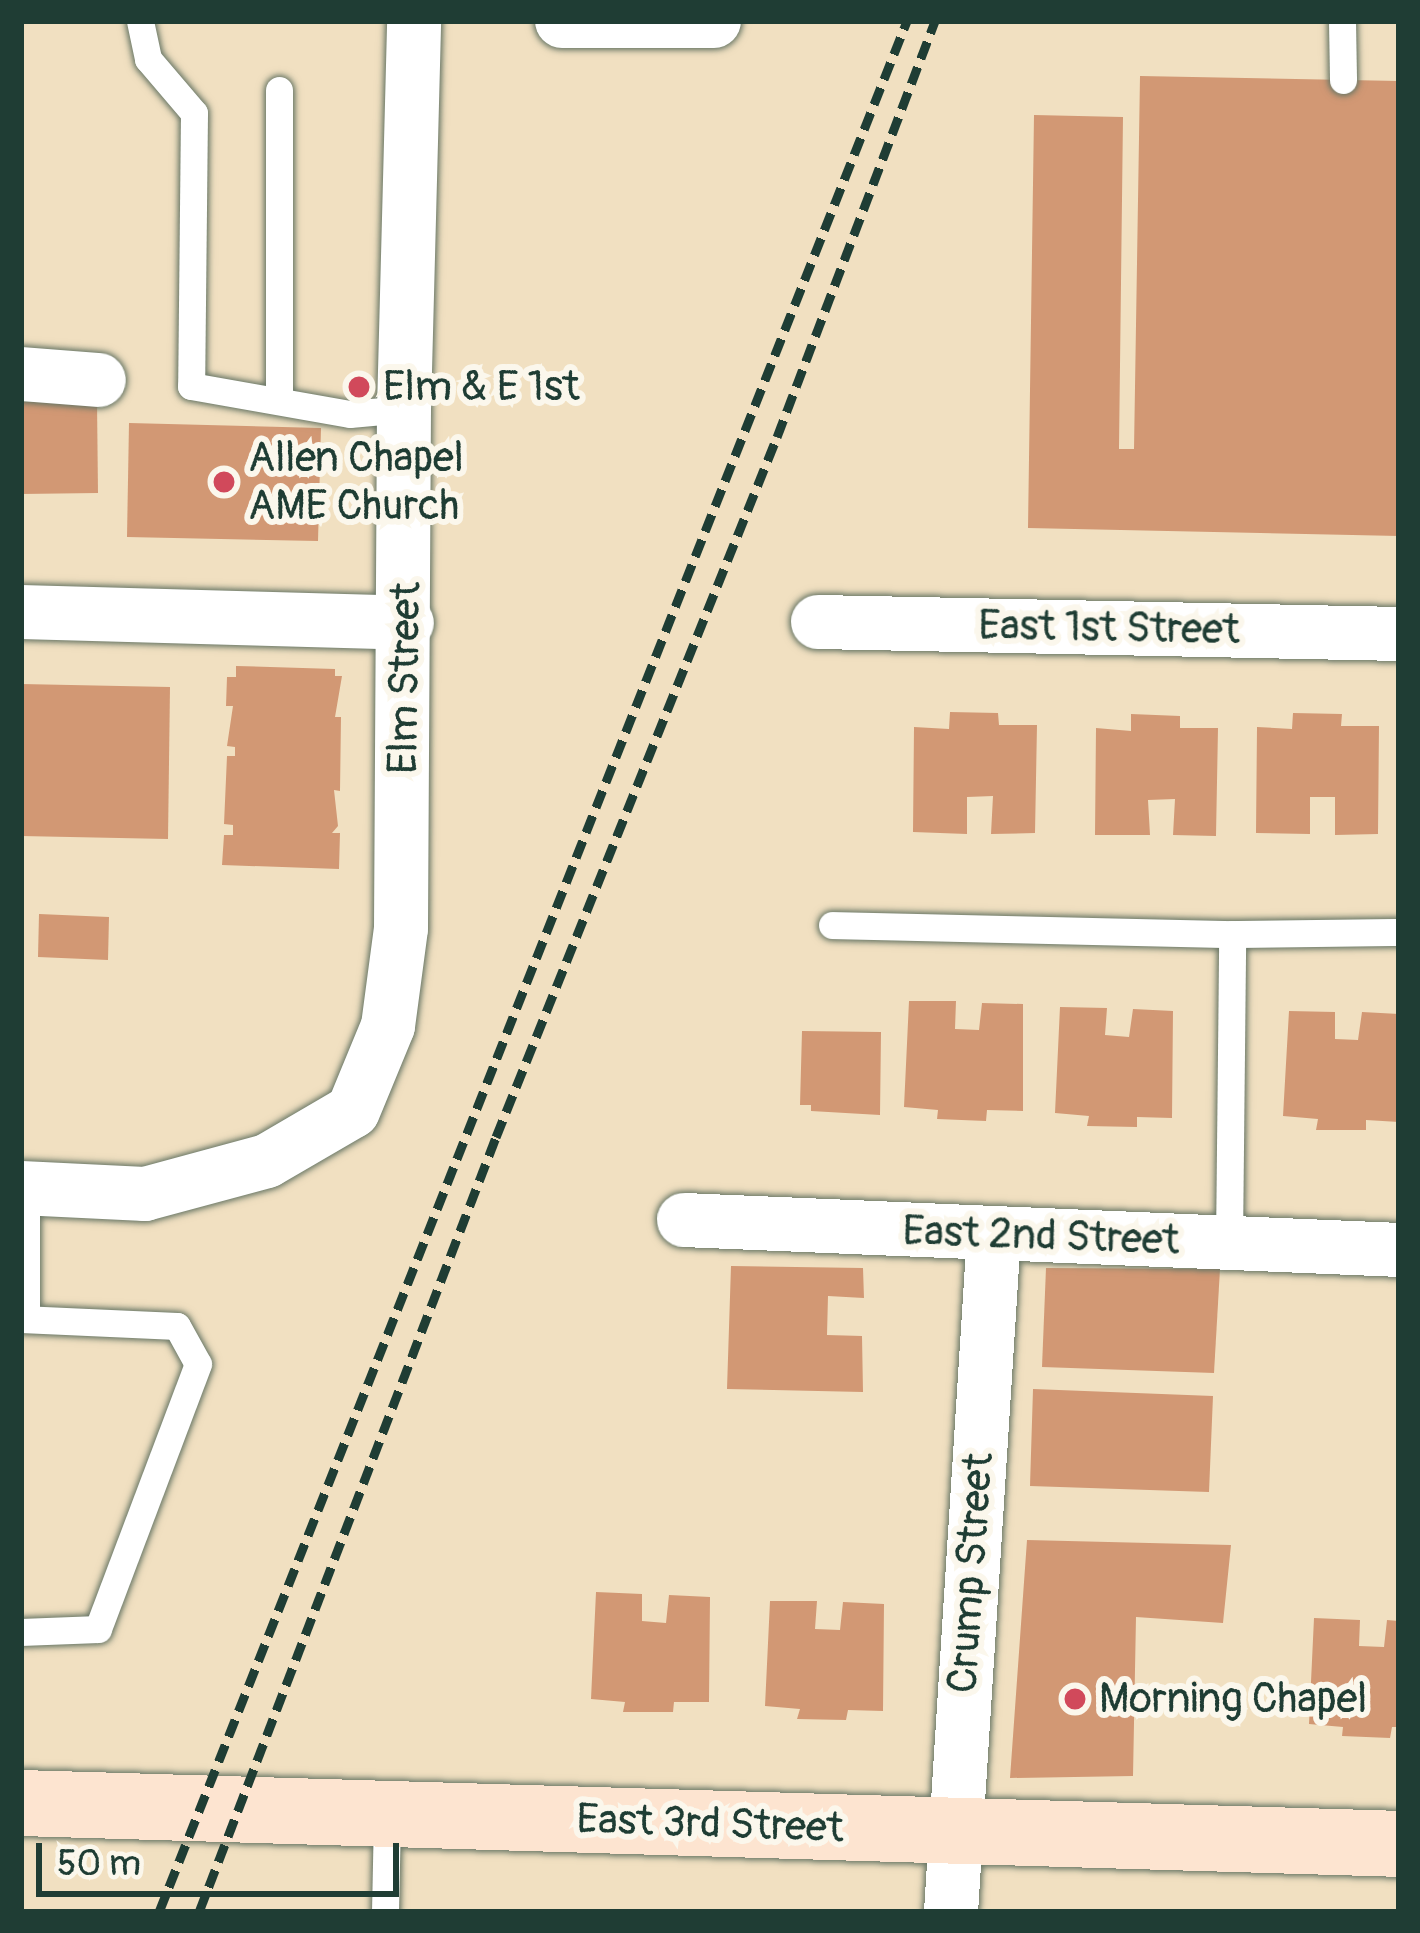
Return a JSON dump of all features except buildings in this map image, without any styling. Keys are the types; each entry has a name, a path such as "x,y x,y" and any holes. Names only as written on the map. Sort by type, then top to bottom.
{"street":[{"name":"Elm Street","path":"24,1188 145,1194 267,1161 353,1111 388,1026 401,928 407,622 404,409 414,21"},
{"path":"562,21 714,21"},
{"path":"21,374 99,380"},
{"path":"21,612 407,622"},
{"name":"East 1st Street","path":"818,622 1399,634"},
{"name":"East 2nd Street","path":"684,1220 1399,1250"},
{"name":"Crump Street","path":"951,1912 994,1234"},
{"name":"East 3rd Street","path":"21,1804 1399,1844"}],"lane":[{"path":"140,21 148,59 194,112 190,386 350,414 404,409"},
{"path":"1342,21 1343,80"},
{"path":"279,401 280,90"},
{"path":"832,925 1232,934 1399,932"},
{"path":"1229,1244 1232,934"},
{"path":"21,1632 98,1629 198,1364 177,1326 24,1319 24,1188"},
{"path":"385,1912 387,1813"}],"railway":[{"path":"159,1912 907,21"},
{"path":"199,1912 496,1137 777,437 935,21"}],"place":[{"name":"Elm & E 1st","path":"359,387"},
{"name":"Allen Chapel AME Church","path":"224,482"},
{"name":"Morning Chapel","path":"1075,1699"}]}
